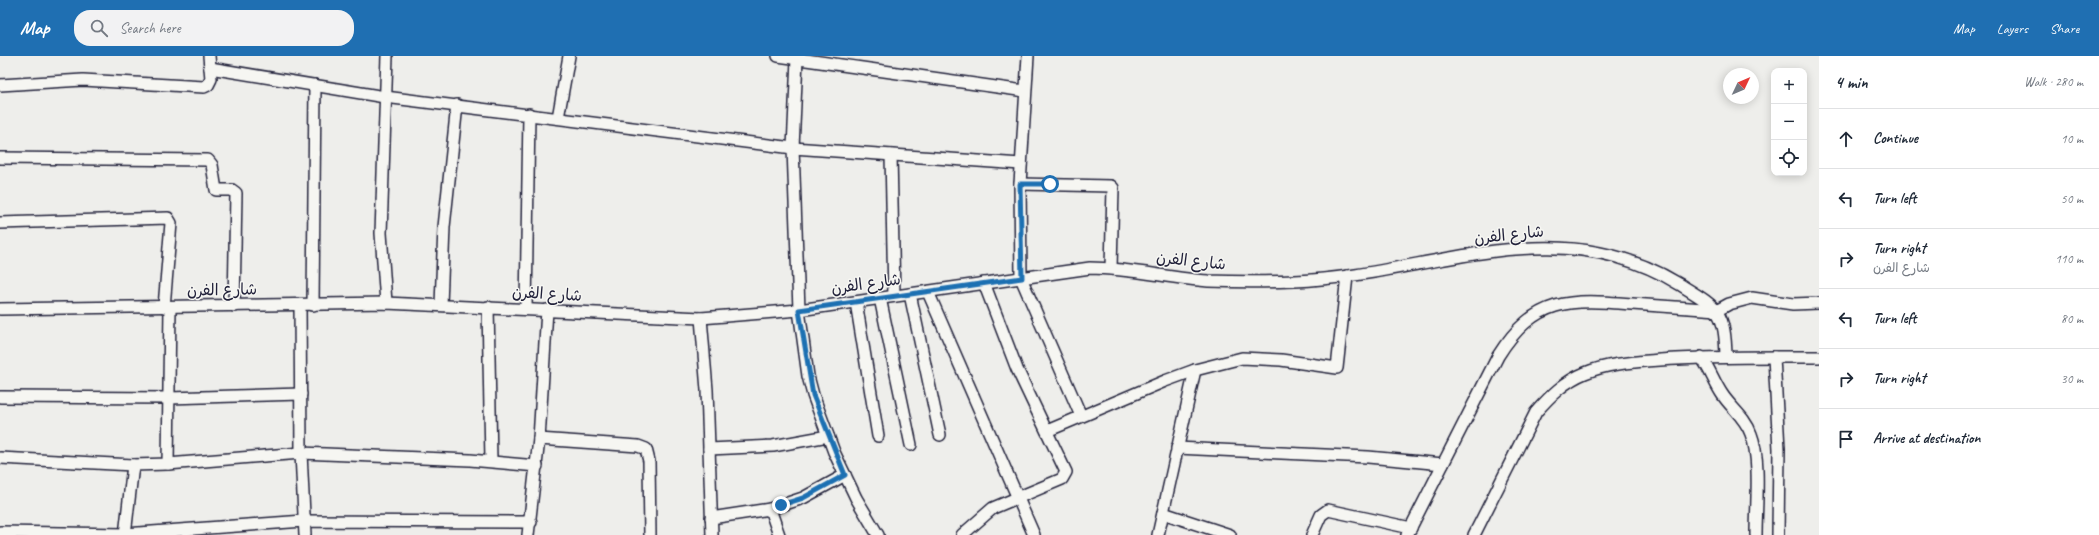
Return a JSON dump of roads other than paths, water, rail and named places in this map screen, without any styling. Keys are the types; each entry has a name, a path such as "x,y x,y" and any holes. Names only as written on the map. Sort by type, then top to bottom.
{"street":[{"path":"0,85 83,80 204,87 208,85 211,79 209,56"},
{"path":"386,303 381,233 387,56"},
{"path":"558,118 569,56"},
{"path":"778,56 1025,91"},
{"path":"1028,56 1020,184 1022,278 1081,416"},
{"path":"797,59 793,148 799,310 808,376 813,395 828,436 845,475 856,498 878,535"},
{"path":"210,68 385,97 793,148 1021,164"},
{"path":"313,305 315,85"},
{"path":"441,305 444,228 457,106"},
{"path":"526,309 529,114"},
{"path":"891,155 894,296"},
{"path":"0,158 208,160 212,165 216,190 234,190 237,196 234,306"},
{"path":"1020,184 1111,186 1114,188 1111,268"},
{"path":"0,223 168,218 171,223 167,307 169,398 168,464"},
{"name":"شارع الفرن","path":"0,309 386,303 701,318 799,310 984,284 1070,270 1111,268 1208,281 1294,281 1347,276 1514,249 1564,247 1601,252 1643,266 1673,280 1718,310"},
{"path":"1047,431 1164,381 1195,370 1242,358 1281,360 1337,368 1347,276"},
{"path":"962,535 993,508 1066,476 1065,468 1017,368 984,284"},
{"path":"928,292 1034,535"},
{"path":"910,294 940,435"},
{"path":"880,298 911,445"},
{"path":"1312,535 1321,515 1328,510 1409,531 1507,342 1530,318 1544,310 1559,304 1586,301 1718,310 1729,304 1752,298 1793,304 1819,303"},
{"path":"856,302 878,436"},
{"path":"300,305 301,453 305,535"},
{"path":"488,307 491,461"},
{"path":"528,535 531,522 537,466 548,310"},
{"path":"1718,310 1724,326 1726,357"},
{"path":"701,318 707,390 712,535"},
{"path":"1701,357 1722,394 1744,419 1751,434 1755,450 1756,535"},
{"path":"1474,535 1536,412 1550,396 1566,383 1585,373 1605,366 1626,363 1701,357 1819,357"},
{"path":"1774,357 1779,450 1778,535"},
{"path":"1158,535 1195,370"},
{"path":"0,397 169,398 301,394"},
{"path":"709,449 772,446 828,436"},
{"path":"539,440 638,446 646,448 649,461 650,535"},
{"path":"1178,448 1368,457 1443,464"},
{"path":"0,458 133,465 168,464 301,453 491,461 537,466"},
{"path":"125,534 133,465"},
{"path":"711,518 770,509 803,498 845,475"},
{"path":"770,509 779,535"},
{"path":"1163,513 1230,535"},
{"path":"0,532 125,534 304,521 531,522"}]}
